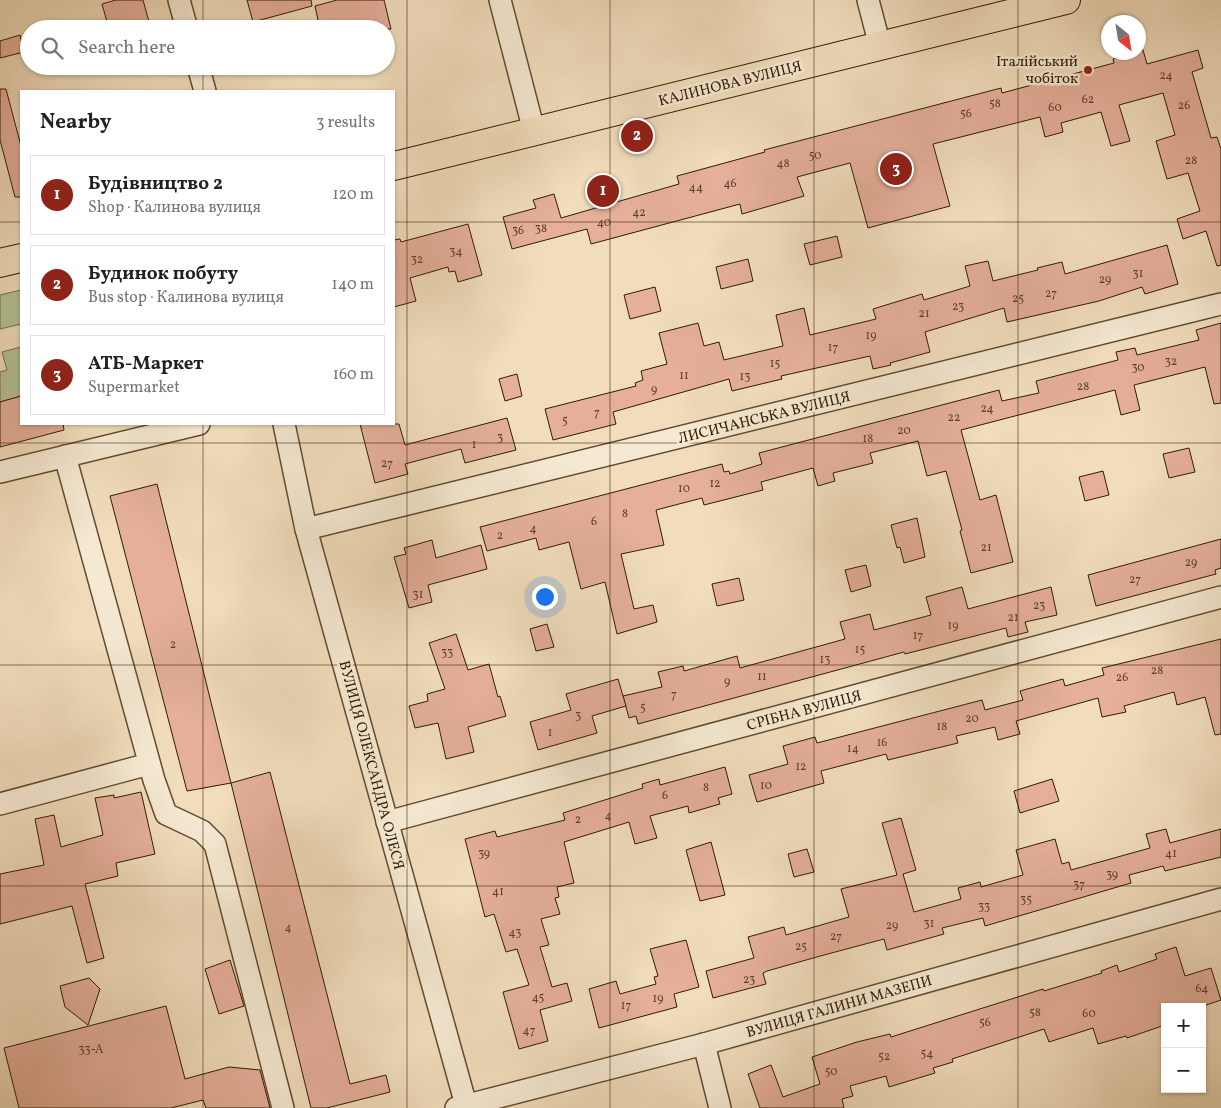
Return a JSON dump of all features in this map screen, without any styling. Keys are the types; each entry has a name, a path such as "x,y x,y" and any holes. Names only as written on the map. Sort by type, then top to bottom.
{"main road":[{"name":"КАЛИНОВА ВУЛИЦЯ","path":"395,166 1066,0"}],"street":[{"path":"179,0 185,20"},
{"path":"500,0 534,131"},
{"path":"868,0 880,46"},
{"path":"201,75 205,90"},
{"name":"ЛИСИЧАНСЬКА ВУЛИЦЯ","path":"306,529 1221,304"},
{"path":"0,472 195,425"},
{"name":"ВУЛИЦЯ ОЛЕКСАНДРА ОЛЕСЯ","path":"284,425 306,529 387,822 461,1107"},
{"path":"65,456 149,764 166,814 202,831 215,844 283,1108"},
{"name":"СРІБНА ВУЛИЦЯ","path":"387,822 1221,598"},
{"path":"0,804 149,764"},
{"name":"ВУЛИЦЯ ГАЛИНИ МАЗЕПИ","path":"461,1107 704,1044 1221,899"},
{"path":"704,1044 720,1108"}],"green space":[{"path":"20,290 20,324 0,329 0,295"},
{"path":"20,347 20,396 0,402 0,372 7,370 2,352"}],"building":[{"path":"116,0 143,0 149,20 106,20 102,4"},
{"path":"247,0 311,0 312,6 260,20 252,20"},
{"path":"337,0 384,0 389,20 318,20 315,6"},
{"path":"20,35 20,53 0,58 0,41"},
{"path":"1198,50 1203,68 1192,72 1211,138 1217,137 1221,149 1221,265 1217,266 1206,231 1183,239 1177,219 1200,211 1188,173 1167,179 1156,141 1175,135 1163,93 1119,105 1130,141 1111,146 1101,112 1061,123 1063,132 1045,137 1040,117 933,144 950,206 868,228 850,163 797,177 804,196 742,214 740,204 591,244 587,229 512,249 503,217 536,208 533,200 554,194 561,218 679,184 677,176 765,152 764,150 1001,88 1002,93 1114,63 1113,60 1146,60 1147,64"},
{"path":"0,89 6,89 20,142 20,197 15,197 0,140"},
{"path":"468,224 482,275 458,282 455,271 449,272 448,267 410,278 416,301 395,307 395,240 400,239 401,242"},
{"path":"837,236 842,257 810,265 804,244"},
{"path":"1167,245 1178,284 1145,294 1142,287 1099,301 1007,322 1004,308 925,332 930,352 890,363 891,365 873,369 870,356 781,376 782,379 732,391 729,379 613,412 616,424 553,440 545,409 636,386 635,383 643,380 641,371 667,364 659,333 698,323 704,346 719,342 724,360 783,346 776,315 804,308 810,335 876,319 873,309 922,294 924,300 970,286 965,266 988,261 993,281 1062,262 1065,274"},
{"path":"748,259 753,281 721,289 716,267"},
{"path":"655,287 661,311 630,319 624,295"},
{"path":"1221,323 1221,403 1214,404 1205,367 1134,385 1140,410 1121,415 1115,390 961,430 980,500 996,495 1013,562 971,573 946,471 927,476 918,441 870,453 873,463 833,473 835,481 818,486 813,468 761,482 763,490 704,505 702,498 656,510 664,545 621,554 634,609 653,605 657,622 617,634 605,582 581,589 569,542 539,550 536,538 487,551 480,527 722,464 724,472 729,471 730,474 762,464 759,453 999,390 1002,401 1039,393 1036,381 1118,360 1116,352 1135,348 1137,355 1199,340 1196,330"},
{"path":"517,374 522,396 505,401 499,379"},
{"path":"20,396 20,425 63,425 64,430 0,447 0,402"},
{"path":"507,418 516,450 465,463 461,449 405,464 408,474 375,483 360,425 399,424 405,445"},
{"path":"1189,448 1195,472 1169,478 1163,454"},
{"path":"1103,471 1109,495 1085,501 1079,477"},
{"path":"157,484 231,783 187,791 110,496"},
{"path":"917,518 925,557 904,563 900,547 897,548 891,525"},
{"path":"1221,539 1221,568 1215,570 1216,574 1096,606 1088,575"},
{"path":"432,540 436,558 481,545 487,569 428,585 432,602 409,608 394,557 406,554 404,548"},
{"path":"866,565 871,586 851,592 845,570"},
{"path":"739,578 744,600 717,606 712,584"},
{"path":"962,587 968,609 1051,587 1057,615 1025,622 1028,632 1008,637 1006,628 905,654 904,652 638,724 636,716 629,718 623,696 662,687 658,672 683,666 684,671 737,656 740,668 845,639 840,622 870,614 874,630 931,615 926,597"},
{"path":"547,624 554,647 536,651 530,629"},
{"path":"456,634 468,670 489,664 498,697 500,696 506,716 468,727 474,752 446,759 438,723 415,728 409,706 428,701 427,694 445,689 429,643"},
{"path":"1221,639 1221,734 1215,735 1205,697 1177,705 1174,692 1124,706 1126,712 1102,717 1098,698 1016,721 1020,734 998,740 995,727 956,736 958,743 888,760 886,754 821,771 824,783 757,802 749,775 788,764 783,746 815,737 817,743 982,700 985,710 1023,700 1020,691 1063,679 1065,686 1104,675 1102,668"},
{"path":"618,679 626,706 592,716 597,733 538,750 530,722 571,710 566,694"},
{"path":"725,767 732,794 718,798 720,804 689,813 688,806 650,816 657,838 635,844 629,822 564,842 574,883 557,887 559,897 555,898 560,914 541,919 549,945 540,947 552,987 567,983 572,1001 540,1010 548,1041 519,1049 503,992 529,985 517,949 506,952 494,914 485,917 465,839 495,831 497,837 565,820 563,813 643,788 642,784 659,779 660,785"},
{"path":"270,772 350,1084 386,1075 390,1092 327,1108 311,1108 231,783"},
{"path":"1052,779 1059,801 1020,813 1014,791"},
{"path":"141,792 155,854 116,863 118,876 85,884 104,958 87,963 72,906 0,924 0,874 44,865 35,819 54,815 61,847 103,835 95,798 114,795 114,798"},
{"path":"901,818 916,870 903,874 914,912 961,899 958,888 980,882 981,887 1023,875 1016,850 1055,839 1062,864 1069,862 1071,870 1150,848 1146,834 1166,829 1170,843 1221,829 1221,857 1165,871 1163,866 1129,875 1131,883 985,926 983,918 942,928 944,934 887,950 884,939 824,955 763,973 766,984 713,998 706,971 754,958 748,937 784,927 786,935 849,917 841,889 897,875 882,823"},
{"path":"711,842 725,895 700,901 686,850"},
{"path":"807,849 814,872 794,877 788,854"},
{"path":"686,940 699,987 674,994 677,1007 599,1028 589,989 616,981 620,994 656,984 654,977 658,976 650,949"},
{"path":"1176,947 1185,976 1211,968 1221,1000 1206,1005 1206,1003 1161,1003 1161,1026 1127,1038 1126,1036 1098,1044 1093,1028 1049,1042 1044,1029 952,1059 953,1062 933,1068 935,1073 889,1087 886,1076 850,1086 853,1096 842,1099 844,1108 760,1108 748,1074 771,1065 783,1097 820,1084 812,1057 857,1042 890,1034 891,1037 1043,989 1044,991 1102,973 1101,971 1117,965 1119,972 1157,959 1155,954"},
{"path":"230,960 244,1006 219,1014 205,969"},
{"path":"89,978 100,989 88,1025 65,1007 60,986"},
{"path":"166,1006 185,1079 229,1067 260,1070 270,1108 206,1108 203,1100 171,1108 19,1108 4,1048"}],"place":[{"name":"Італійський чобіток","path":"1088,70"},
{"name":"Будинок побуту","path":"637,136"},
{"name":"АТБ-Маркет","path":"896,169"},
{"name":"Будівництво 2","path":"603,191"}]}
